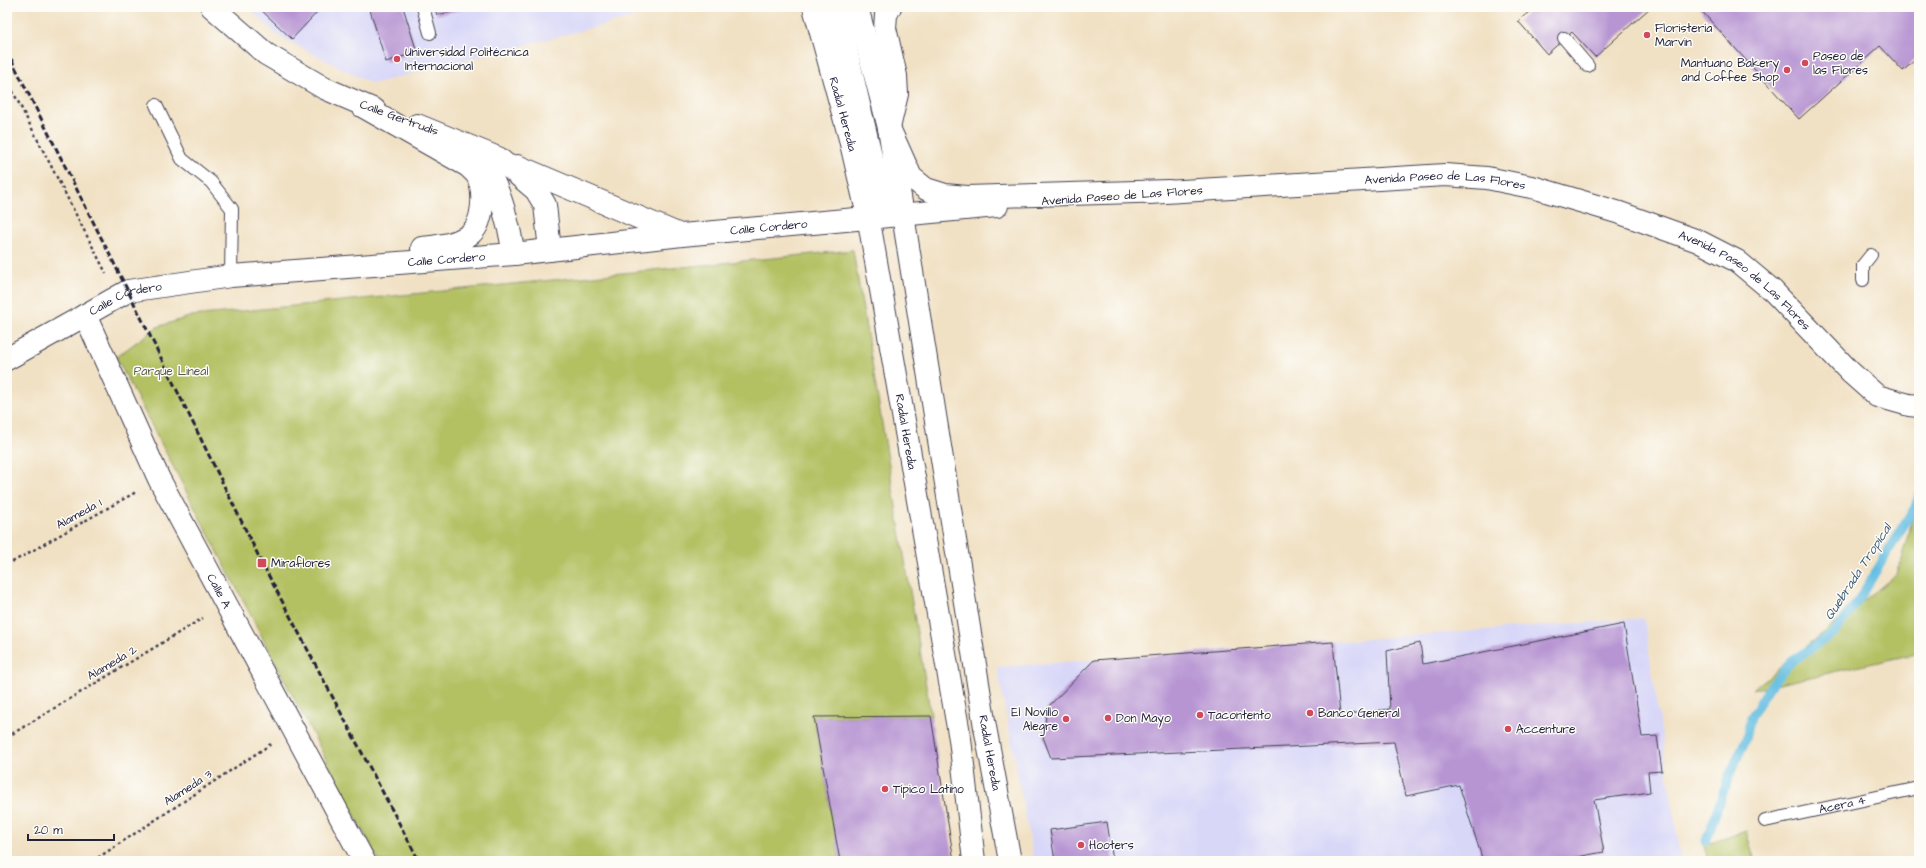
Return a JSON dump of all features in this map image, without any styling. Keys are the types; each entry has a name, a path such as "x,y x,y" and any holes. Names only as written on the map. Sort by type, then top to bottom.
{"street":[{"name":"Calle Gertrudis","path":"212,7 266,54 324,88 362,106 428,128 498,158 536,190 545,205 550,250"},
{"name":"Radial Heredia","path":"814,7 849,135 868,216 960,739 974,861"},
{"path":"836,7 881,198 887,206 902,214"},
{"path":"843,7 849,7"},
{"name":"Radial Heredia","path":"857,7 889,128 984,719 1010,861"},
{"path":"890,7 886,15 885,28 896,76 897,94 889,128 911,177 926,189 945,195 967,197 1169,191"},
{"path":"231,276 451,244 471,234 476,225 483,203 478,175 468,166 362,106"},
{"path":"428,128 482,164 490,173 504,211 514,254"},
{"path":"498,158 682,235"},
{"name":"Avenida Paseo de Las Flores","path":"902,214 1169,191 1445,176 1488,178 1536,188 1620,213 1698,241 1737,261 1773,291 1850,372 1876,396 1909,405 1919,406"},
{"name":"Calle Cordero","path":"7,359 128,291 231,276 514,254 682,235 868,216 902,214"},
{"name":"Calle A","path":"86,315 159,479 364,861"}],"lane":[{"path":"423,7 430,33"},
{"path":"1564,38 1588,66"},
{"path":"156,105 182,159 211,182 232,209 231,276"},
{"path":"1863,280 1863,265 1871,255"},
{"name":"Acera 4","path":"1765,820 1919,788"}],"path":[{"path":"7,80 106,272 105,278"},
{"name":"Alameda 1","path":"7,565 159,479"},
{"name":"Alameda 2","path":"7,737 226,604"},
{"name":"Alameda 3","path":"93,861 294,729"}],"shaded area":[{"name":"Universidad Politécnica Internacional","path":"248,7 674,7 372,84 277,35"},
{"path":"1644,618 1681,861 1034,861 997,667"}],"green space":[{"name":"Parque Lineal","path":"853,250 931,716 814,717 840,861 379,861 116,357 157,327 192,316"},
{"path":"1919,496 1919,653 1752,690 1897,574"},
{"path":"1746,831 1755,861 1708,861 1704,845"}],"building":[{"path":"258,7 322,7 292,39"},
{"path":"369,7 403,7 417,52 386,62"},
{"path":"434,7 470,7 470,8 437,15"},
{"path":"1535,7 1651,7 1595,57 1572,32 1547,54 1518,21"},
{"name":"Paseo de las Flores","path":"1698,7 1919,7 1919,56 1903,71 1880,46 1799,119"},
{"path":"1624,624 1642,737 1657,736 1662,771 1648,772 1650,792 1594,800 1604,852 1554,861 1483,861 1459,785 1406,796 1394,742 1051,758 1043,737 1047,708 1094,660 1333,642 1340,715 1390,709 1387,651 1420,643 1423,664"},
{"name":"Típico Latino","path":"931,716 954,861 840,861 814,717"},
{"name":"Hooters","path":"1107,822 1113,861 1055,861 1050,830"}],"waterway":[{"name":"Quebrada Tropical","path":"1706,841 1729,776 1746,739 1751,717 1770,686 1791,662 1834,633 1858,601 1915,507 1919,494"}],"railway":[{"path":"7,51 128,291 262,563 419,861"}],"place":[{"name":"Floristería Marvin","path":"1647,35"},
{"name":"Universidad Politécnica Internacional","path":"397,59"},
{"name":"Paseo de las Flores","path":"1805,63"},
{"name":"Mantuano Bakery and Coffee Shop","path":"1787,70"},
{"name":"Miraflores","path":"262,563"},
{"name":"Banco General","path":"1310,713"},
{"name":"Tacontento","path":"1200,715"},
{"name":"Don Mayo","path":"1108,718"},
{"name":"El Novillo Alegre","path":"1066,719"},
{"name":"Accenture","path":"1508,729"},
{"name":"Típico Latino","path":"885,789"},
{"name":"Hooters","path":"1081,845"}]}
